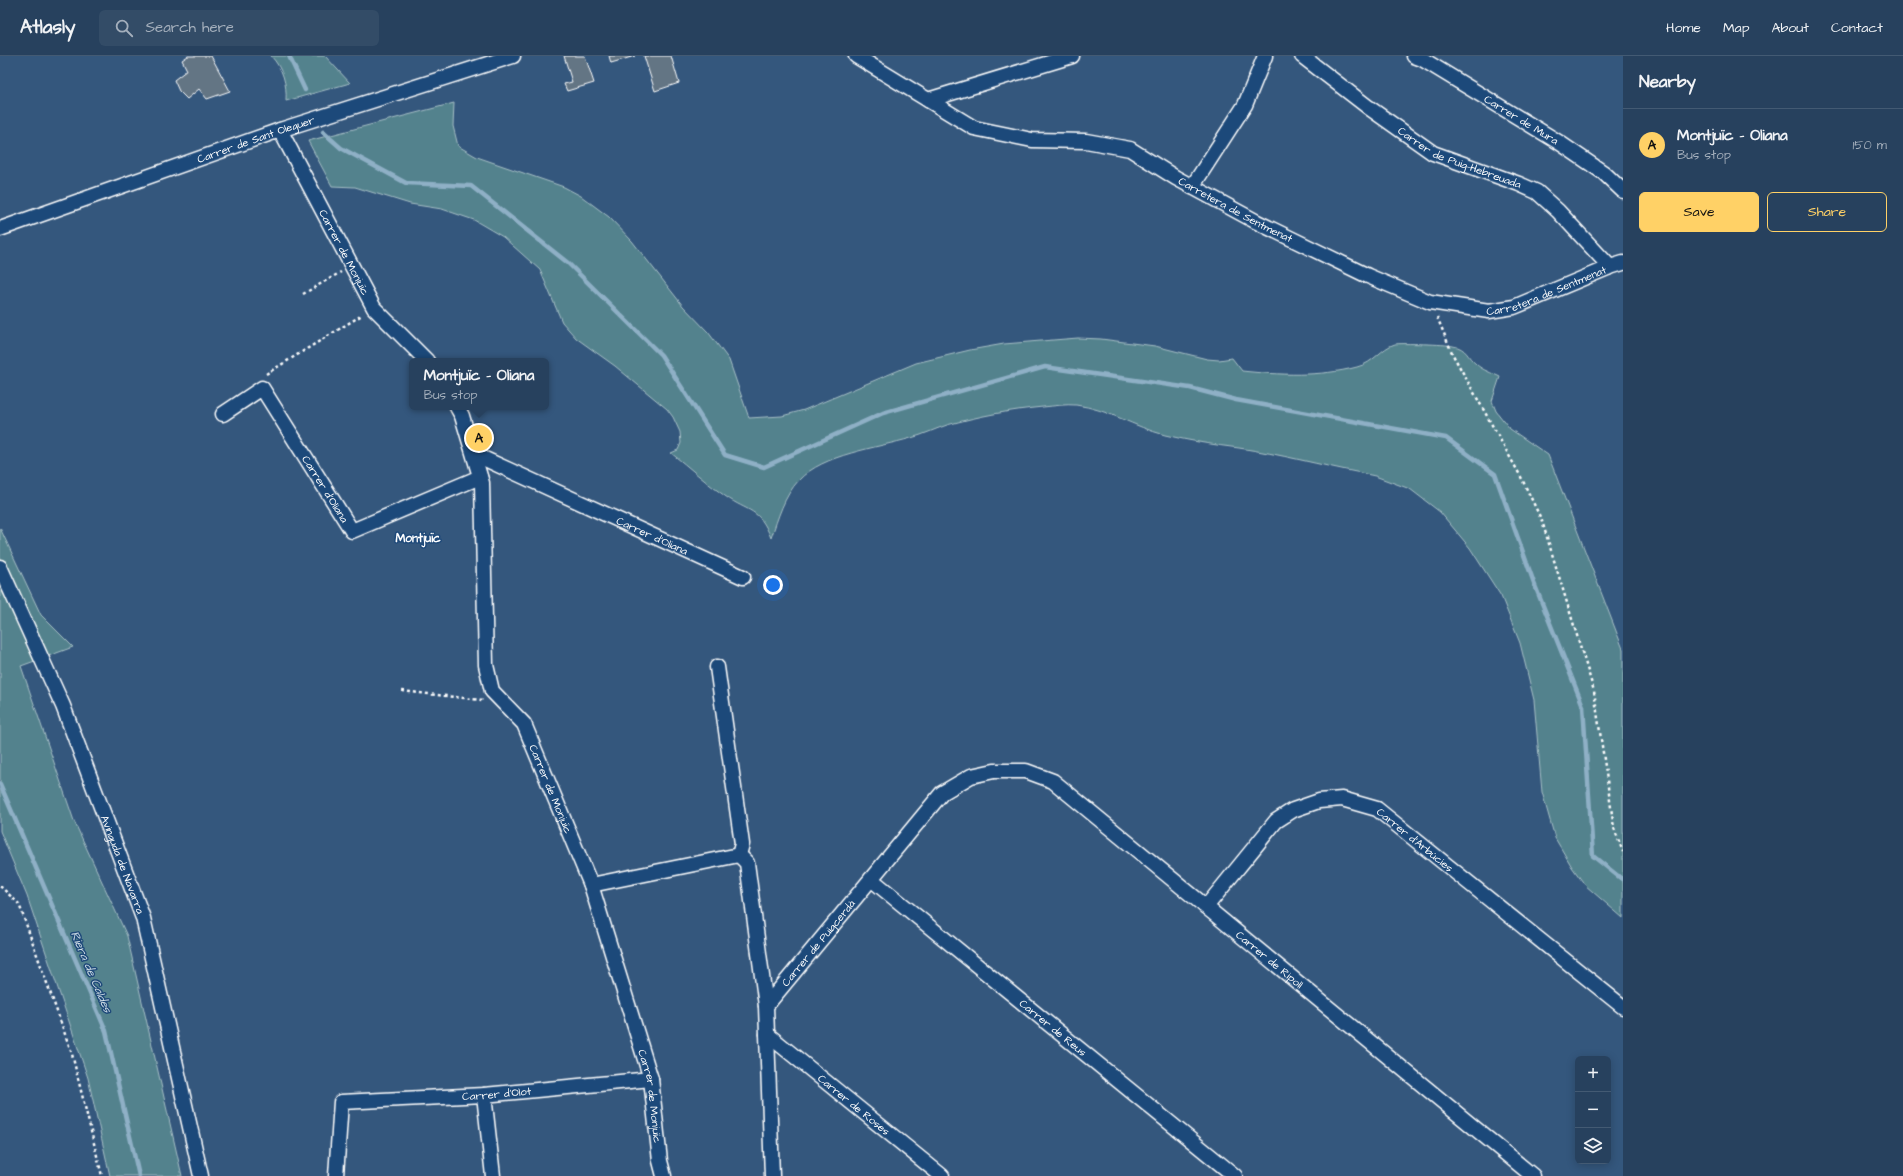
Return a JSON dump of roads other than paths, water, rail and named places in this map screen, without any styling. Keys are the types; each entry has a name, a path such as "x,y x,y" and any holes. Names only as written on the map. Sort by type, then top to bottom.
{"street":[{"name":"Carrer de Sant Oleguer","path":"0,229 470,63 513,56"},
{"name":"Carretera de Sentmenat","path":"856,56 974,128 1032,140 1086,141 1130,149 1192,187 1257,222 1361,273 1430,302 1489,312 1514,307 1616,265"},
{"path":"928,100 1072,56"},
{"path":"1192,187 1245,105 1265,56"},
{"name":"Carrer de Puig-Hebreuada","path":"1302,56 1368,107 1433,153 1537,192 1616,265"},
{"name":"Carrer de Mura","path":"1414,56 1422,59 1560,143 1604,173 1623,192"},
{"name":"Carrer de Monjuïc","path":"280,130 374,308 424,358"},
{"name":"Carrer d'Oliana","path":"223,414 262,388 352,531 480,477"},
{"path":"459,410 462,416 480,477"},
{"name":"Carrer d'Oliana","path":"474,454 743,577"},
{"name":"Carrer de Monjuïc","path":"480,477 482,484 486,665 492,691 524,724 591,885 651,1080 660,1160 664,1176"},
{"name":"Avinguda de Navarra","path":"0,567 63,706 143,918 201,1176"},
{"path":"717,667 742,844 739,854"},
{"name":"Carrer de Puigcerdà","path":"766,1006 942,793 971,776 994,771"},
{"name":"Carrer de Ripoll","path":"994,771 1026,771 1053,781 1533,1176"},
{"name":"Carrer d'Arbúcies","path":"1206,907 1276,821 1293,810 1318,801 1342,799 1377,809 1623,1007"},
{"path":"591,885 739,854"},
{"path":"739,854 747,863 766,1006 772,1176"},
{"name":"Carrer de Reus","path":"871,879 1235,1176"},
{"name":"Carrer de Roses","path":"767,1034 942,1176"},
{"name":"Carrer d'Olot","path":"336,1176 341,1102 484,1095 651,1080"},
{"path":"484,1095 493,1176"}],"waterway":[{"path":"289,56 305,90"},
{"path":"323,132 341,148 406,183 471,186 568,263 661,355 725,455 764,467 883,413 1045,367 1190,388 1236,400 1446,438 1495,474 1534,583 1583,706 1593,856 1623,880"},
{"name":"Riera de Caldes","path":"0,784 106,1031 139,1176"}],"place":[{"name":"Montjuïc - Oliana","path":"479,438"}],"district":[{"name":"Montjuïc","path":"418,538"}]}
